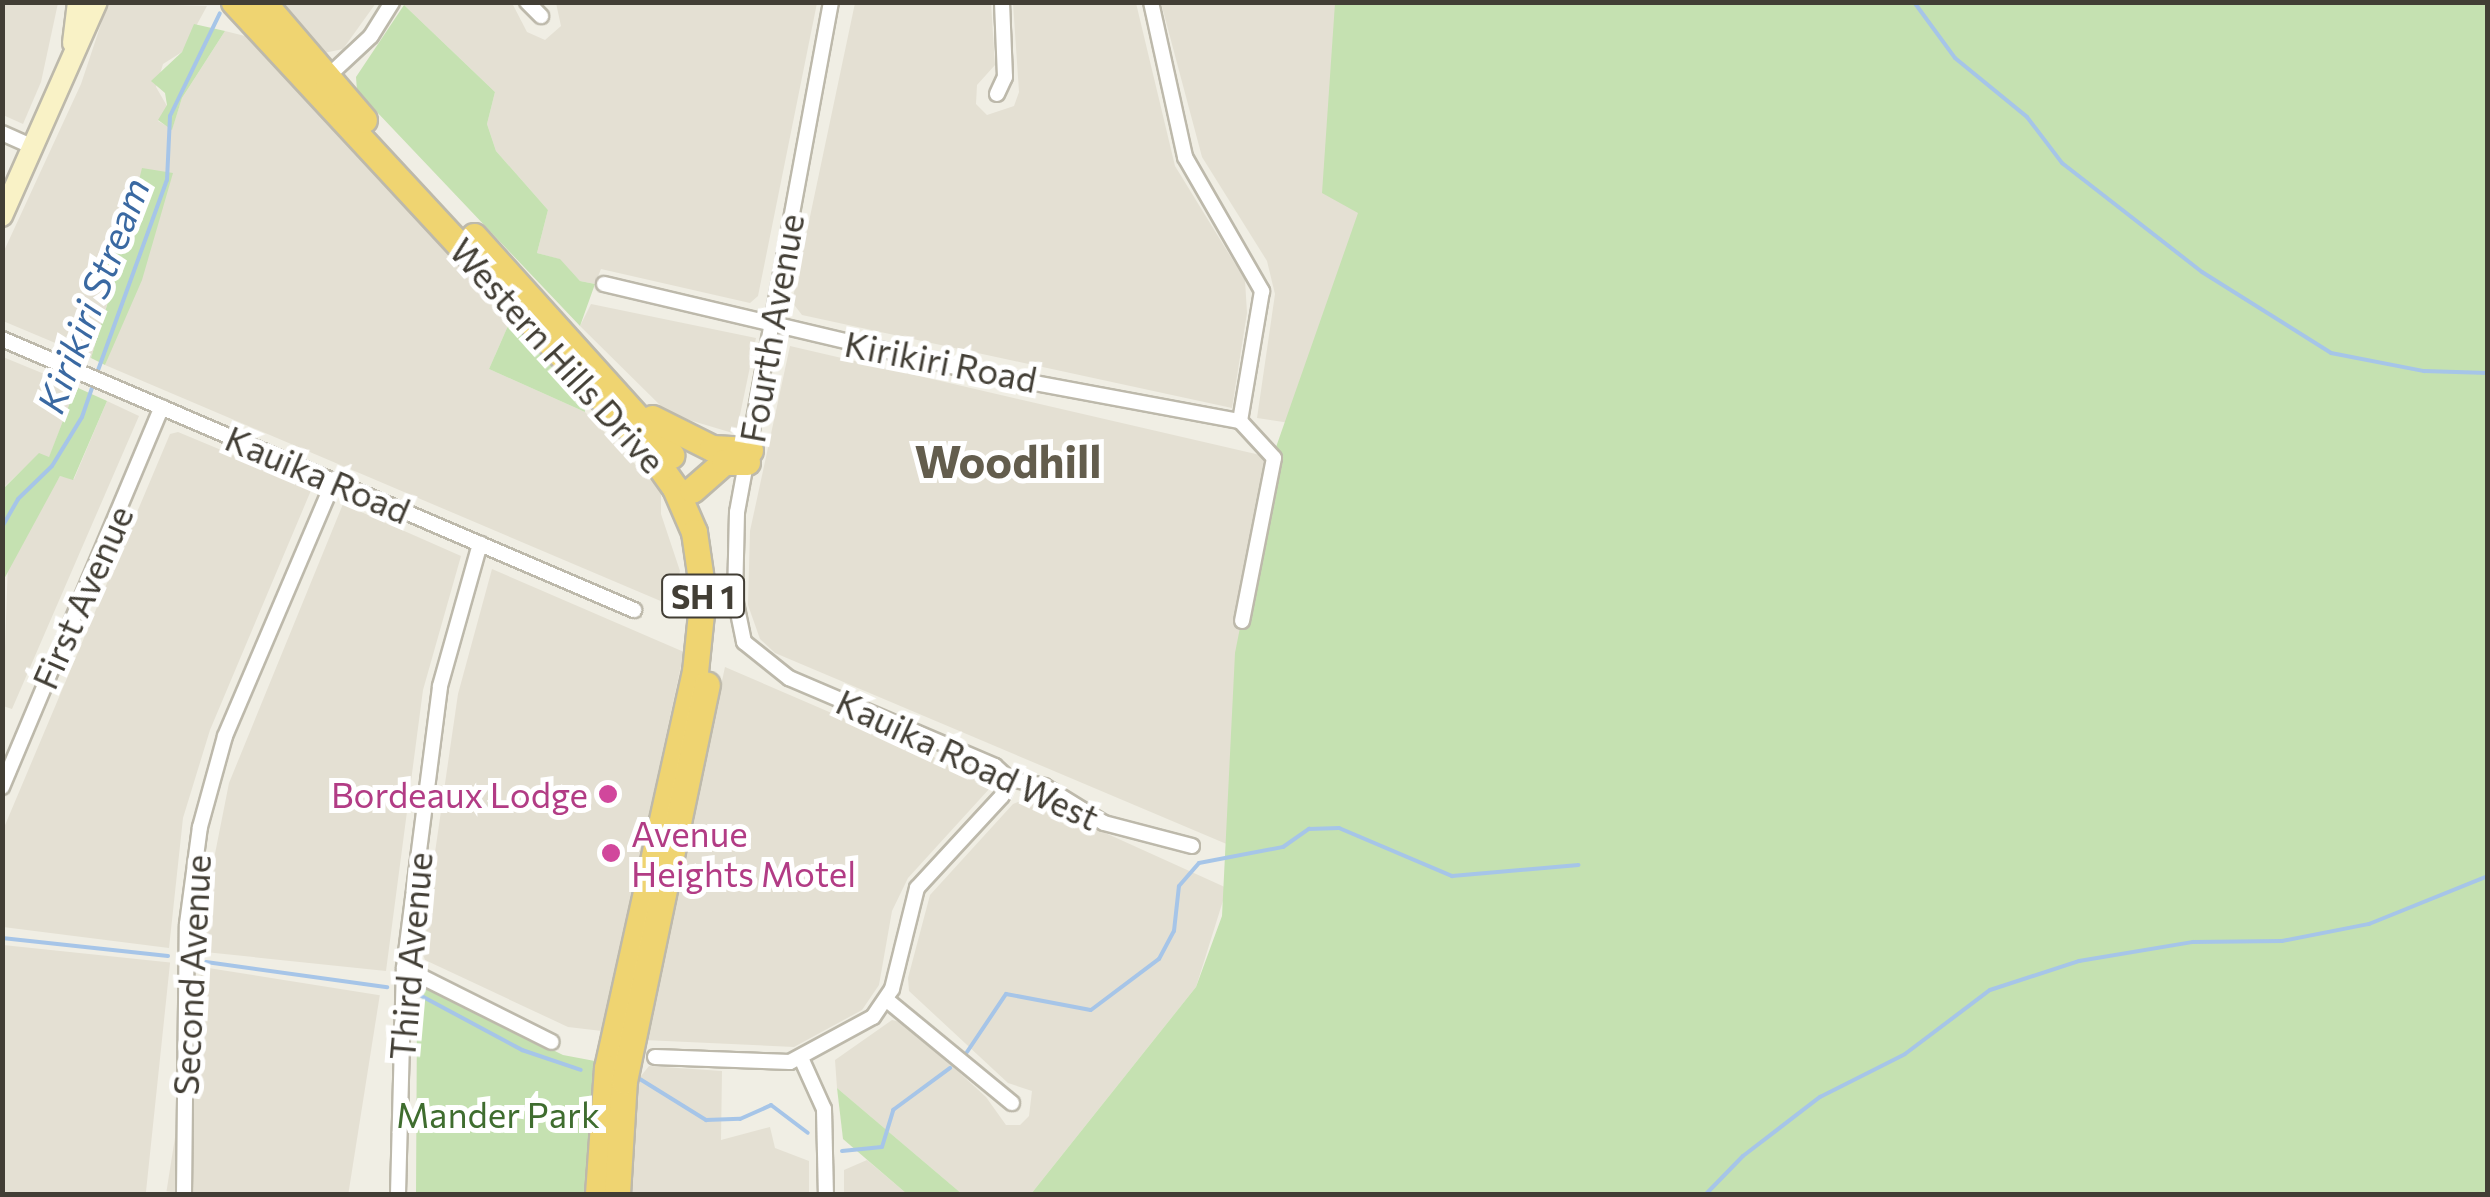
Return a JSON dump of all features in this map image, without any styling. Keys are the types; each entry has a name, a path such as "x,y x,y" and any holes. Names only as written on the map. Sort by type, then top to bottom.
{"highway":[{"name":"Western Hills Drive","path":"234,2 320,85 638,412 692,490 716,579 715,637 624,1082 617,1194"},
{"name":"Western Hills Drive","path":"262,2 320,85"},
{"name":"Western Hills Drive","path":"443,215 651,454 674,488 700,562 695,671 607,1068 598,1194"},
{"path":"638,412 695,442 749,456"},
{"path":"692,490 724,462 749,456"}],"main road":[{"path":"72,50 78,2"},
{"path":"2,216 72,50 97,2"}],"street":[{"path":"320,85 371,36 392,2"},
{"path":"526,2 541,16"},
{"name":"Fourth Avenue","path":"751,653 740,630 734,578 749,456 831,2"},
{"path":"997,94 1005,77 1002,2"},
{"path":"1151,2 1185,156 1262,292 1240,421 1269,447 1273,463 1242,622"},
{"path":"2,133 34,146"},
{"name":"Kirikiri Road","path":"604,284 771,326 1240,421"},
{"name":"Kauika Road","path":"2,338 634,610"},
{"name":"First Avenue","path":"2,787 162,407"},
{"name":"Second Avenue","path":"184,1194 187,924 200,827 225,736 334,481"},
{"name":"Third Avenue","path":"398,1194 404,968 440,686 480,544"},
{"name":"Kauika Road West","path":"751,653 789,678 995,766 1009,779 1044,786 1104,824 1192,846"},
{"path":"655,1057 768,1064 802,1058 874,1017 888,1000 917,888 1002,796 1009,779"},
{"path":"404,968 552,1042"},
{"path":"888,1000 1012,1104"},
{"path":"802,1058 824,1109 826,1194"}],"shaded area":[{"path":"3,2 58,3 41,82 23,124 3,115"},
{"path":"108,3 207,6 182,52 163,64 156,87 167,106 158,121 172,129 182,98 225,31 245,36 511,319 489,369 585,412 661,491 661,514 680,571 670,605 105,365 151,244 124,209 99,263 117,271 91,358 3,321 3,253 81,84"},
{"path":"282,3 376,3 343,49 324,53"},
{"path":"512,3 527,32 545,40 561,26 556,3 817,3 758,296 750,303 601,269 595,284 580,281 559,259 537,253 548,210 496,151 487,124 495,92 404,5"},
{"path":"855,3 991,3 995,65 977,85 976,104 987,115 1014,106 1019,92 1013,3 1136,3 1175,166 1245,280 1247,313 1232,408 802,315 792,302"},
{"path":"1161,3 1401,3 1317,427 1257,418 1275,294 1267,261 1202,157"},
{"path":"591,304 756,338 736,434 669,414 580,326"},
{"path":"790,346 1303,465 1236,848 775,653 760,639 748,605 750,531"},
{"path":"3,357 76,387 49,458 39,454 3,488"},
{"path":"107,401 139,416 12,709 3,706 8,561 60,476 74,479"},
{"path":"178,432 312,488 210,730 183,818 169,948 3,927 3,830 170,434"},
{"path":"343,504 461,556 423,690 386,971 205,952 209,884 229,783"},
{"path":"492,569 684,652 602,1031 568,1027 425,960 421,949 458,694"},
{"path":"725,667 987,780 990,788 908,878 892,911 879,985 862,1010 794,1047 644,1040"},
{"path":"1028,798 1227,888 1196,987 1031,1194 962,1194 837,1088 835,1060 892,1020 905,1023 986,1097 1006,1125 1020,1125 1029,1116 1032,1091 1008,1083 909,991 908,978 930,895 1013,804"},
{"path":"3,945 170,963 146,1194 2,1194"},
{"path":"202,967 380,995 348,1194 166,1191"},
{"path":"649,1066 722,1071 721,1140 770,1127 775,1148 809,1161 809,1194 630,1194 633,1086"},
{"path":"867,1160 907,1194 844,1194 844,1170"}],"green space":[{"path":"1335,3 2487,3 2487,1194 1031,1194 1196,987 1222,916 1235,653 1275,450 1358,213 1322,193"},
{"path":"404,5 495,92 487,124 496,151 548,210 537,253 560,259 580,281 595,284 580,326 357,91 356,77"},
{"path":"194,24 225,31 182,98 172,130 158,120 167,105 165,93 151,81 182,52"},
{"path":"142,168 173,173 142,280 105,365 91,358 117,272 99,263 123,209 131,212"},
{"path":"511,319 583,394 585,412 489,369"},
{"path":"76,387 107,401 73,480 60,476 3,581 3,489 39,453 49,457"},
{"name":"Mander Park","path":"426,988 563,1055 600,1062 589,1115 590,1194 416,1194 417,1010"},
{"path":"837,1088 962,1194 907,1194 843,1139"}],"waterway":[{"path":"1914,2 1955,58 2027,117 2062,163 2202,272 2331,353 2424,371 2488,373"},
{"name":"Kirikiri Stream","path":"97,373 167,180 170,116 220,13"},
{"name":"Kirikiri Stream","path":"2,527 18,499 52,466 82,417 94,382"},
{"path":"967,1052 1006,994 1091,1010 1159,959 1174,931 1179,886 1199,863 1283,847 1309,829 1339,828 1452,876 1579,865"},
{"path":"1706,1194 1743,1156 1820,1097 1905,1054 1990,990 2079,961 2193,942 2282,941 2369,924 2488,876"},
{"path":"2,938 168,956"},
{"path":"206,962 387,987"},
{"path":"414,992 522,1050 581,1070"},
{"path":"842,1151 882,1147 893,1110 950,1068"},
{"path":"635,1076 706,1120 740,1119 771,1105 808,1133"}],"place":[{"name":"Bordeaux Lodge","path":"608,794"},
{"name":"Avenue Heights Motel","path":"611,853"}],"district":[{"name":"Woodhill","path":"1008,460"}]}
